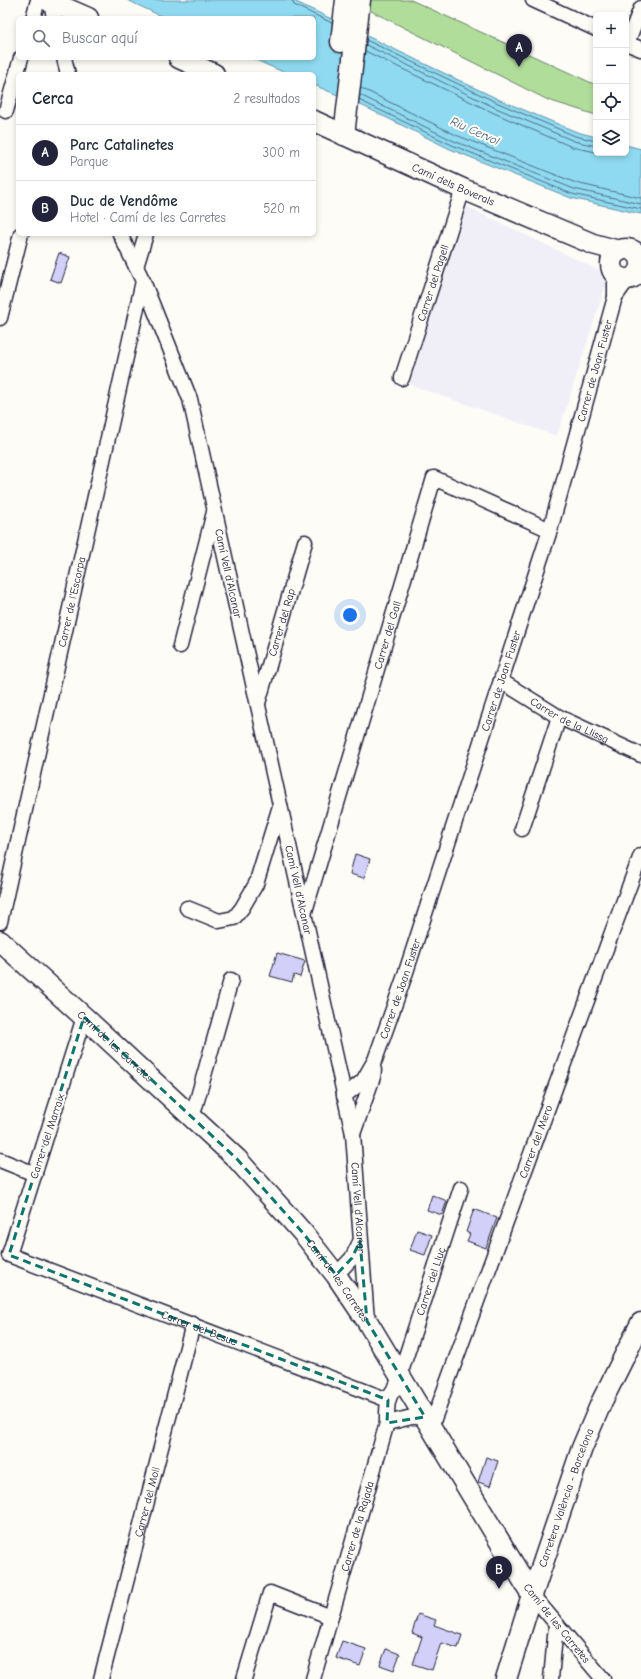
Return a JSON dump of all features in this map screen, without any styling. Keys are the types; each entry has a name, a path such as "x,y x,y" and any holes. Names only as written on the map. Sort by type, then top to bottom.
{"street":[{"path":"540,1 593,28"},
{"path":"333,123 352,4"},
{"path":"35,16 48,5 82,16"},
{"path":"629,36 641,8"},
{"path":"629,44 641,49"},
{"path":"17,72 20,60"},
{"path":"61,72 64,60"},
{"path":"64,60 67,72"},
{"path":"183,60 202,71"},
{"path":"6,111 16,76"},
{"name":"Camí dels Boverals","path":"333,123 463,189 593,244 625,271"},
{"name":"Carrer del Pagell","path":"402,378 463,189"},
{"path":"0,318 20,236"},
{"name":"Camí Vell d'Alcanar","path":"121,236 143,281 190,398 353,1134 367,1321"},
{"path":"136,267 145,236"},
{"name":"Carrer de Joan Fuster","path":"345,1099 363,1081 375,1060 404,978 550,530 615,297 625,271"},
{"name":"Carrer de l'Escorpa","path":"0,922 143,281"},
{"name":"Carrer del Gall","path":"304,913 434,478 550,530"},
{"name":"Camí Vell d'Alcanar","path":"180,646 215,510"},
{"name":"Carrer del Rap","path":"258,704 305,542"},
{"name":"Carrer de la Llissa","path":"501,681 559,717 641,755"},
{"path":"522,829 559,717"},
{"path":"187,908 219,921 234,918 242,908 256,884 280,805"},
{"name":"Carrer del Mero","path":"428,1422 641,855"},
{"name":"Camí de les Carretes","path":"0,941 236,1159 339,1272 399,1375 532,1595 603,1679"},
{"path":"192,1118 231,980"},
{"name":"Carrer del Marraix","path":"9,1255 84,1017"},
{"name":"Carrer de Joan Fuster","path":"340,1078 349,1080 361,1074 375,1060"},
{"name":"Carrer de Joan Fuster","path":"353,1134 370,1088 375,1060"},
{"path":"345,1099 357,1098 370,1088"},
{"path":"0,1160 35,1174"},
{"name":"Carrer del Lluç","path":"399,1375 461,1188"},
{"path":"360,1242 339,1272 357,1281 364,1273"},
{"name":"Carrer del Besuc","path":"9,1255 194,1324 388,1400"},
{"name":"Carretera València - Barcelona","path":"506,1679 532,1595 582,1448 602,1402 641,1323"},
{"name":"Carrer del Moll","path":"101,1679 194,1324"},
{"name":"Carrer de la Rajada","path":"312,1679 387,1423 386,1407 390,1393 396,1387 399,1375"},
{"path":"387,1423 412,1417 428,1422"},
{"path":"244,1679 270,1593 331,1617"},
{"path":"551,1679 556,1625"}],"highlighted area":[{"path":"84,1017 237,1159 303,1233 336,1275 352,1258 360,1241 367,1321 425,1417 387,1423 388,1400 9,1255"}],"shaded area":[{"path":"464,205 602,272 606,284 557,436 408,384"}],"green space":[{"path":"370,0 411,0 593,84 593,114 548,100 369,10"}],"water":[{"name":"Riu Cervol","path":"127,0 292,0 500,100 577,132 593,136 593,156 629,156 629,146 641,149 641,214 571,198 450,149 365,107 316,86 316,72 283,72 256,60 316,60 316,16 161,16"}],"building":[{"path":"59,253 70,257 61,283 50,279"},
{"path":"355,854 370,859 364,878 350,874"},
{"path":"277,953 305,961 300,977 294,975 292,982 270,976"},
{"path":"432,1195 447,1201 442,1215 427,1210"},
{"path":"474,1209 497,1218 486,1248 467,1241 470,1234 466,1232"},
{"path":"417,1230 432,1235 425,1255 410,1250"},
{"path":"486,1457 498,1461 490,1486 478,1482"},
{"path":"418,1614 436,1620 434,1625 462,1635 458,1648 441,1643 432,1670 413,1664 422,1637 412,1633"},
{"path":"342,1641 366,1649 360,1666 336,1658"},
{"path":"386,1649 400,1654 394,1670 380,1665"}],"place":[{"name":"Parc Catalinetes","path":"519,67"},
{"name":"Duc de Vendôme","path":"499,1589"}]}
